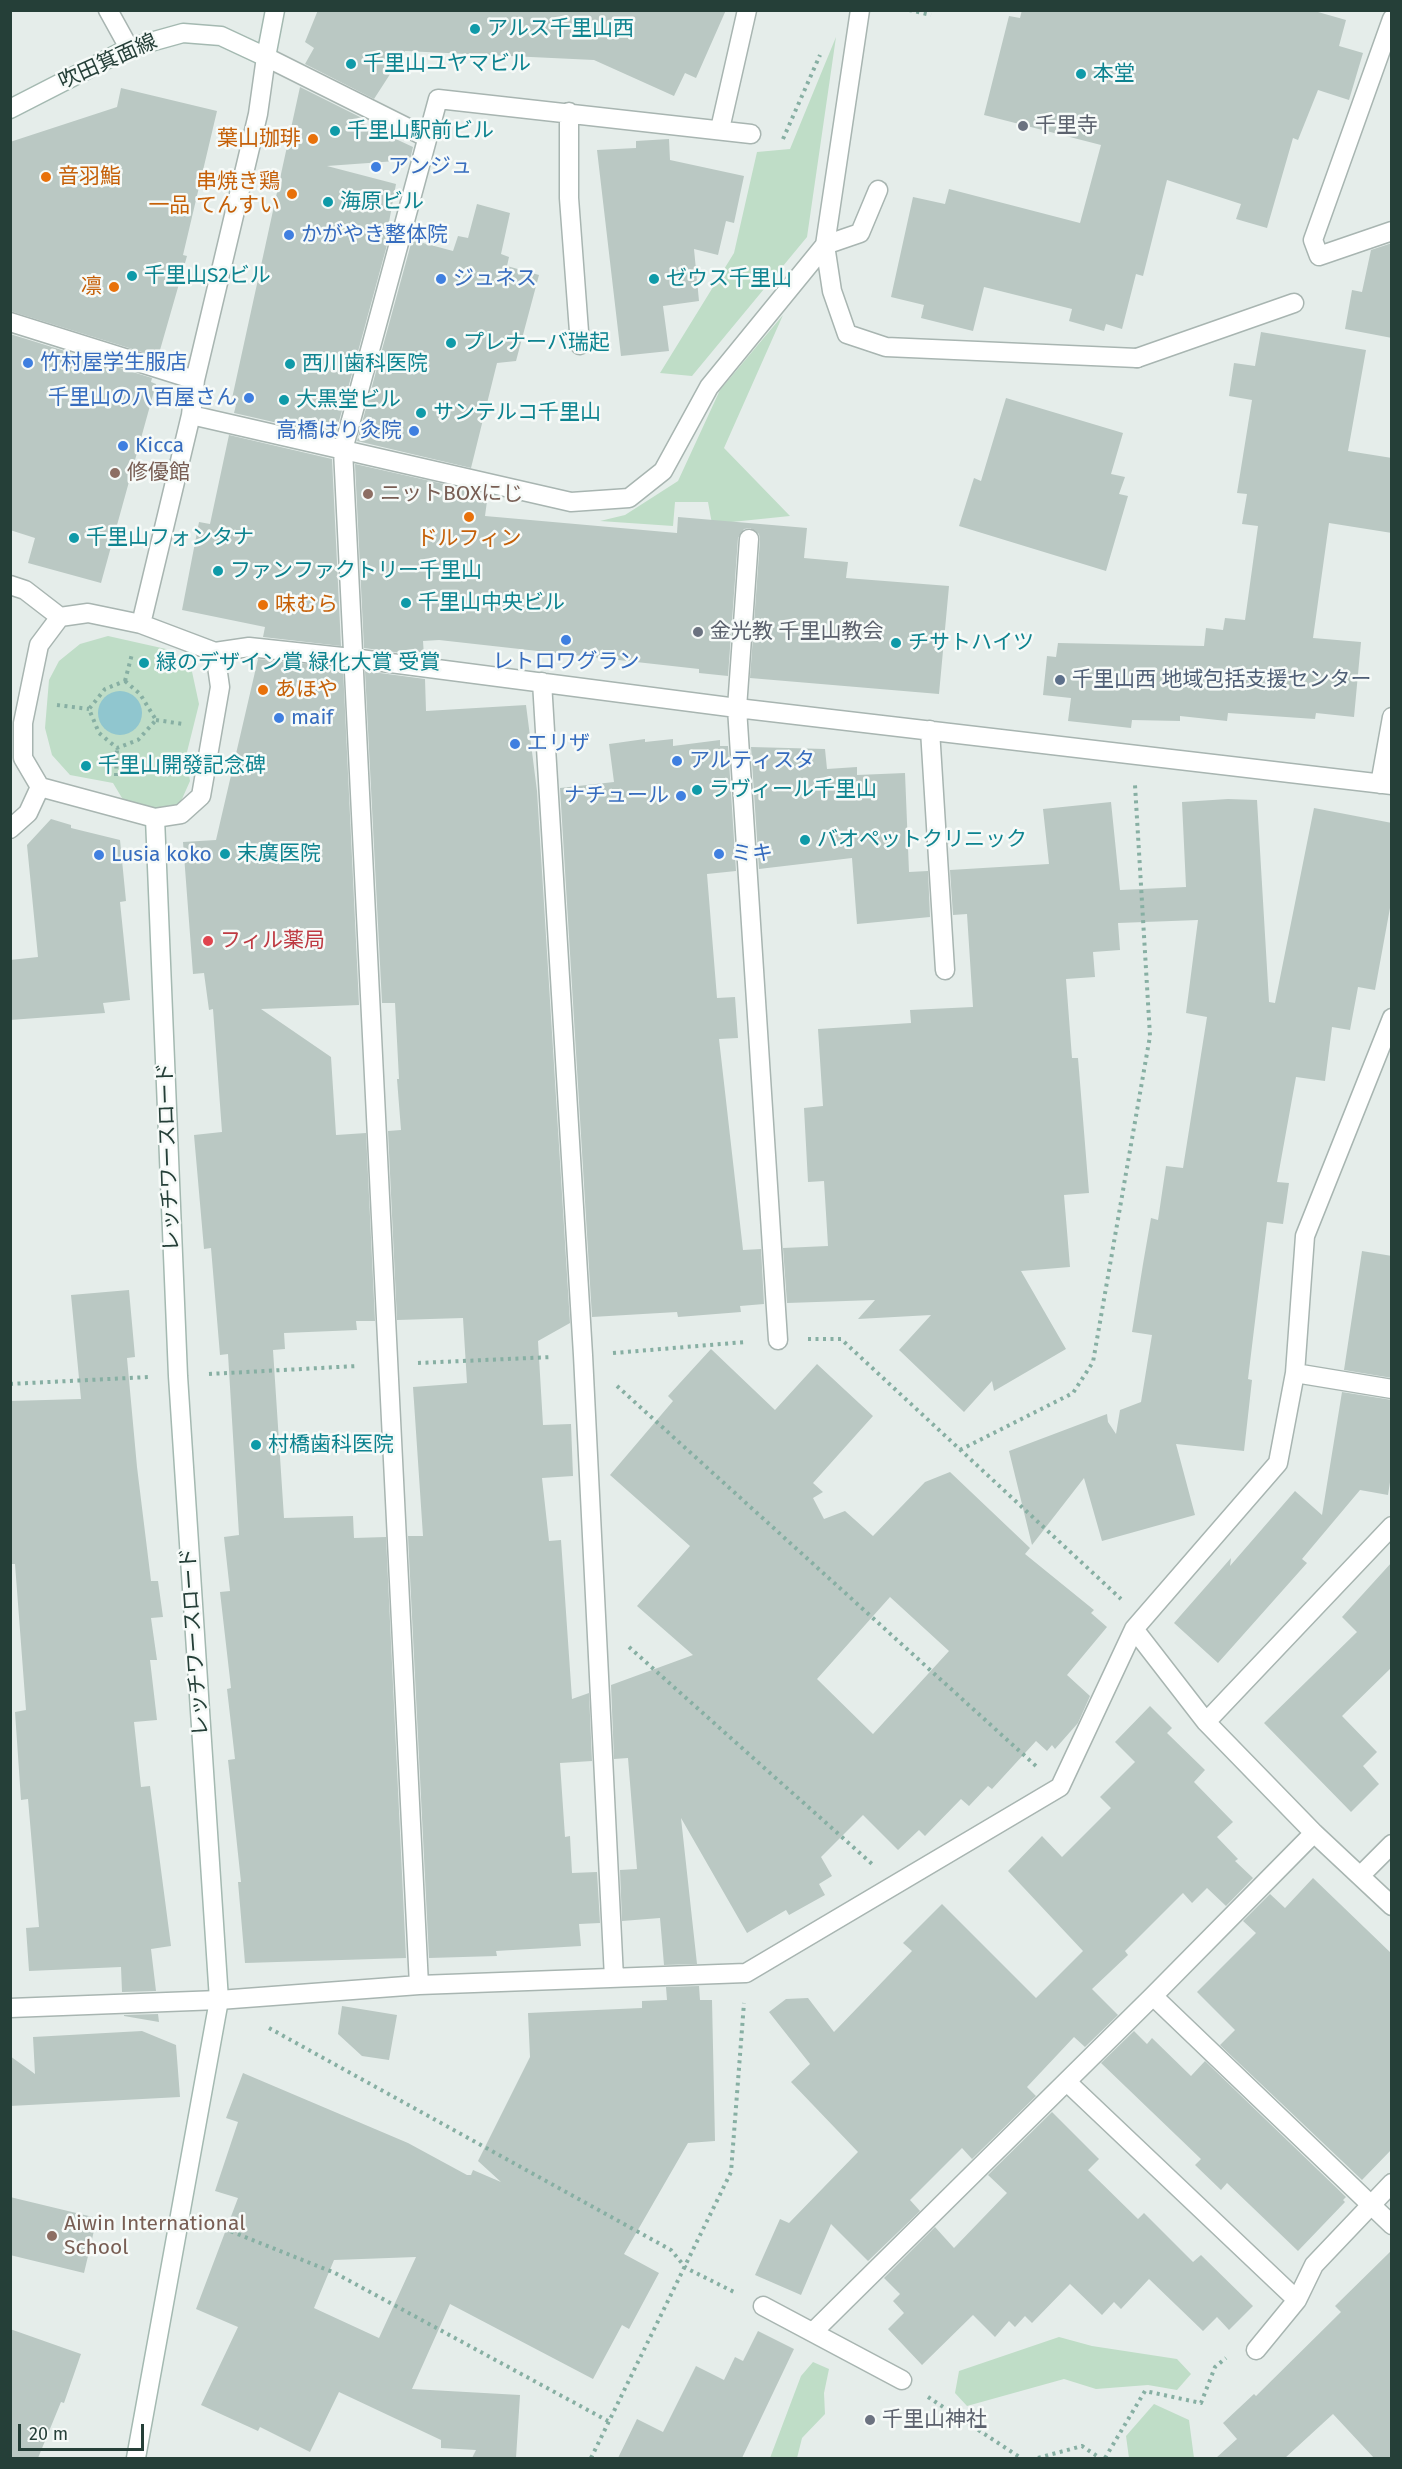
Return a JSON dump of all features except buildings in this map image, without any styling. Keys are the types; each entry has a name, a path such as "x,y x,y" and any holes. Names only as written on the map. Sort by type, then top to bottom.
{"street":[{"path":"108,10 129,48"},
{"path":"141,624 191,415 195,380 258,114 275,10"},
{"path":"720,129 747,10"},
{"path":"860,10 825,245 832,291 847,334 886,347 1137,358 1294,303"},
{"path":"1392,19 1313,240 1319,256 1392,231"},
{"name":"吹田箕面線","path":"10,109 129,48 183,33 221,36 426,137"},
{"path":"418,1985 343,450 438,99 751,134"},
{"path":"569,112 569,198 580,345"},
{"path":"191,415 571,502 629,498 663,471 709,387 825,245 860,233 878,190"},
{"path":"10,322 195,380"},
{"path":"749,539 736,708 778,1340"},
{"path":"10,585 25,590 60,617 88,614 141,624 215,652 249,647 352,658 736,708 1386,784 1392,717"},
{"path":"60,617 39,645 17,721 23,758 40,787 155,818 181,814 201,796 220,687 215,652"},
{"path":"542,682 583,1355 614,1978"},
{"path":"930,730 945,970"},
{"path":"10,830 28,813 40,787"},
{"name":"レッチワースロード","path":"136,2458 219,2000 178,1376 155,818"},
{"path":"10,2008 219,2000 418,1985 746,1973 1059,1787 1134,1629 1278,1463 1295,1373 1305,1236 1392,1018"},
{"path":"1295,1373 1392,1389"},
{"path":"1206,1722 1392,1526"},
{"path":"1134,1629 1206,1722 1314,1833 1392,1906"},
{"path":"813,2332 1154,1996 1314,1833"},
{"path":"1360,1876 1392,1844"},
{"path":"1154,1996 1392,2225"},
{"path":"1067,2082 1297,2300"},
{"path":"1256,2350 1297,2300 1314,2265 1392,2183"},
{"path":"763,2306 902,2380"}],"path":[{"path":"909,10 931,15"},
{"path":"783,138 821,53"},
{"path":"125,681 140,694 156,720 138,740 117,748 99,733 89,709 105,689 125,681"},
{"path":"960,1450 1073,1393 1093,1362 1150,1036 1133,753"},
{"path":"203,1374 583,1355 778,1340 841,1339 1125,1603 1134,1629"},
{"path":"583,1355 1059,1787"},
{"path":"10,1384 151,1377"},
{"path":"597,1639 631,1648 895,1884"},
{"path":"591,2458 731,2172 746,1973"},
{"path":"219,2000 671,2250 686,2268 720,2286"},
{"path":"182,2212 335,2273 608,2421"},
{"path":"1104,2458 1145,2391 1201,2403 1215,2367 1230,2354"},
{"path":"902,2380 1021,2458"},
{"path":"1038,2458 1082,2446 1100,2458"}],"green space":[{"path":"836,37 807,237 692,376 660,373 734,253 757,152 790,149"},
{"path":"783,315 724,448 790,516 712,524 708,502 675,502 673,526 600,521 625,515 678,481 720,390"},
{"path":"108,636 166,649 191,667 199,704 186,756 190,781 178,808 146,813 122,798 113,783 70,775 52,755 45,728 49,680 59,661 80,644"},
{"path":"1059,2337 1092,2346 1177,2359 1191,2374 1177,2390 1148,2385 1096,2389 1064,2379 967,2406 955,2393 959,2371"},
{"path":"813,2362 829,2369 824,2393 825,2414 802,2438 797,2458 770,2458 801,2376"},
{"path":"1154,2404 1189,2420 1194,2458 1129,2458 1126,2436"}],"water":[{"path":"120,691 129,692 136,697 141,704 141,722 136,729 129,734 120,735 111,734 104,729 99,722 98,713 99,704 104,697 111,692"}],"place":[{"name":"アルス千里山西","path":"475,29"},
{"name":"千里山ユヤマビル","path":"351,64"},
{"name":"本堂","path":"1081,74"},
{"name":"千里寺","path":"1023,126"},
{"name":"千里山駅前ビル","path":"335,131"},
{"name":"葉山珈琲","path":"313,139"},
{"name":"アンジュ","path":"376,167"},
{"name":"音羽鮨","path":"46,177"},
{"name":"串焼き鶏 一品 てんすい","path":"292,194"},
{"name":"海原ビル","path":"328,202"},
{"name":"かがやき整体院","path":"289,235"},
{"name":"千里山S2ビル","path":"132,276"},
{"name":"ジュネス","path":"441,279"},
{"name":"ゼウス千里山","path":"654,279"},
{"name":"凛","path":"114,287"},
{"name":"プレナーバ瑞起","path":"451,343"},
{"name":"竹村屋学生服店","path":"28,363"},
{"name":"西川歯科医院","path":"290,364"},
{"name":"千里山の八百屋さん","path":"249,398"},
{"name":"大黒堂ビル","path":"284,400"},
{"name":"サンテルコ千里山","path":"421,413"},
{"name":"高橋はり灸院","path":"414,431"},
{"name":"Kicca","path":"123,446"},
{"name":"修優館","path":"115,473"},
{"name":"ニットBOXにじ","path":"368,494"},
{"name":"ドルフィン","path":"469,517"},
{"name":"千里山フォンタナ","path":"74,538"},
{"name":"ファンファクトリー千里山","path":"218,571"},
{"name":"千里山中央ビル","path":"406,603"},
{"name":"味むら","path":"263,605"},
{"name":"金光教 千里山教会","path":"698,632"},
{"name":"レトロワグラン","path":"566,640"},
{"name":"チサトハイツ","path":"896,643"},
{"name":"緑のデザイン賞 緑化大賞 受賞","path":"144,663"},
{"name":"千里山西 地域包括支援センター","path":"1060,680"},
{"name":"あほや","path":"263,690"},
{"name":"maif","path":"279,718"},
{"name":"エリザ","path":"515,744"},
{"name":"アルティスタ","path":"677,761"},
{"name":"千里山開發記念碑","path":"86,766"},
{"name":"ラヴィール千里山","path":"697,790"},
{"name":"ナチュール","path":"681,796"},
{"name":"バオペットクリニック","path":"805,840"},
{"name":"末廣医院","path":"225,854"},
{"name":"ミキ","path":"719,854"},
{"name":"Lusia koko","path":"99,855"},
{"name":"フィル薬局","path":"208,941"},
{"name":"村橋歯科医院","path":"256,1445"},
{"name":"Aiwin International School","path":"52,2236"},
{"name":"千里山神社","path":"870,2420"}]}
